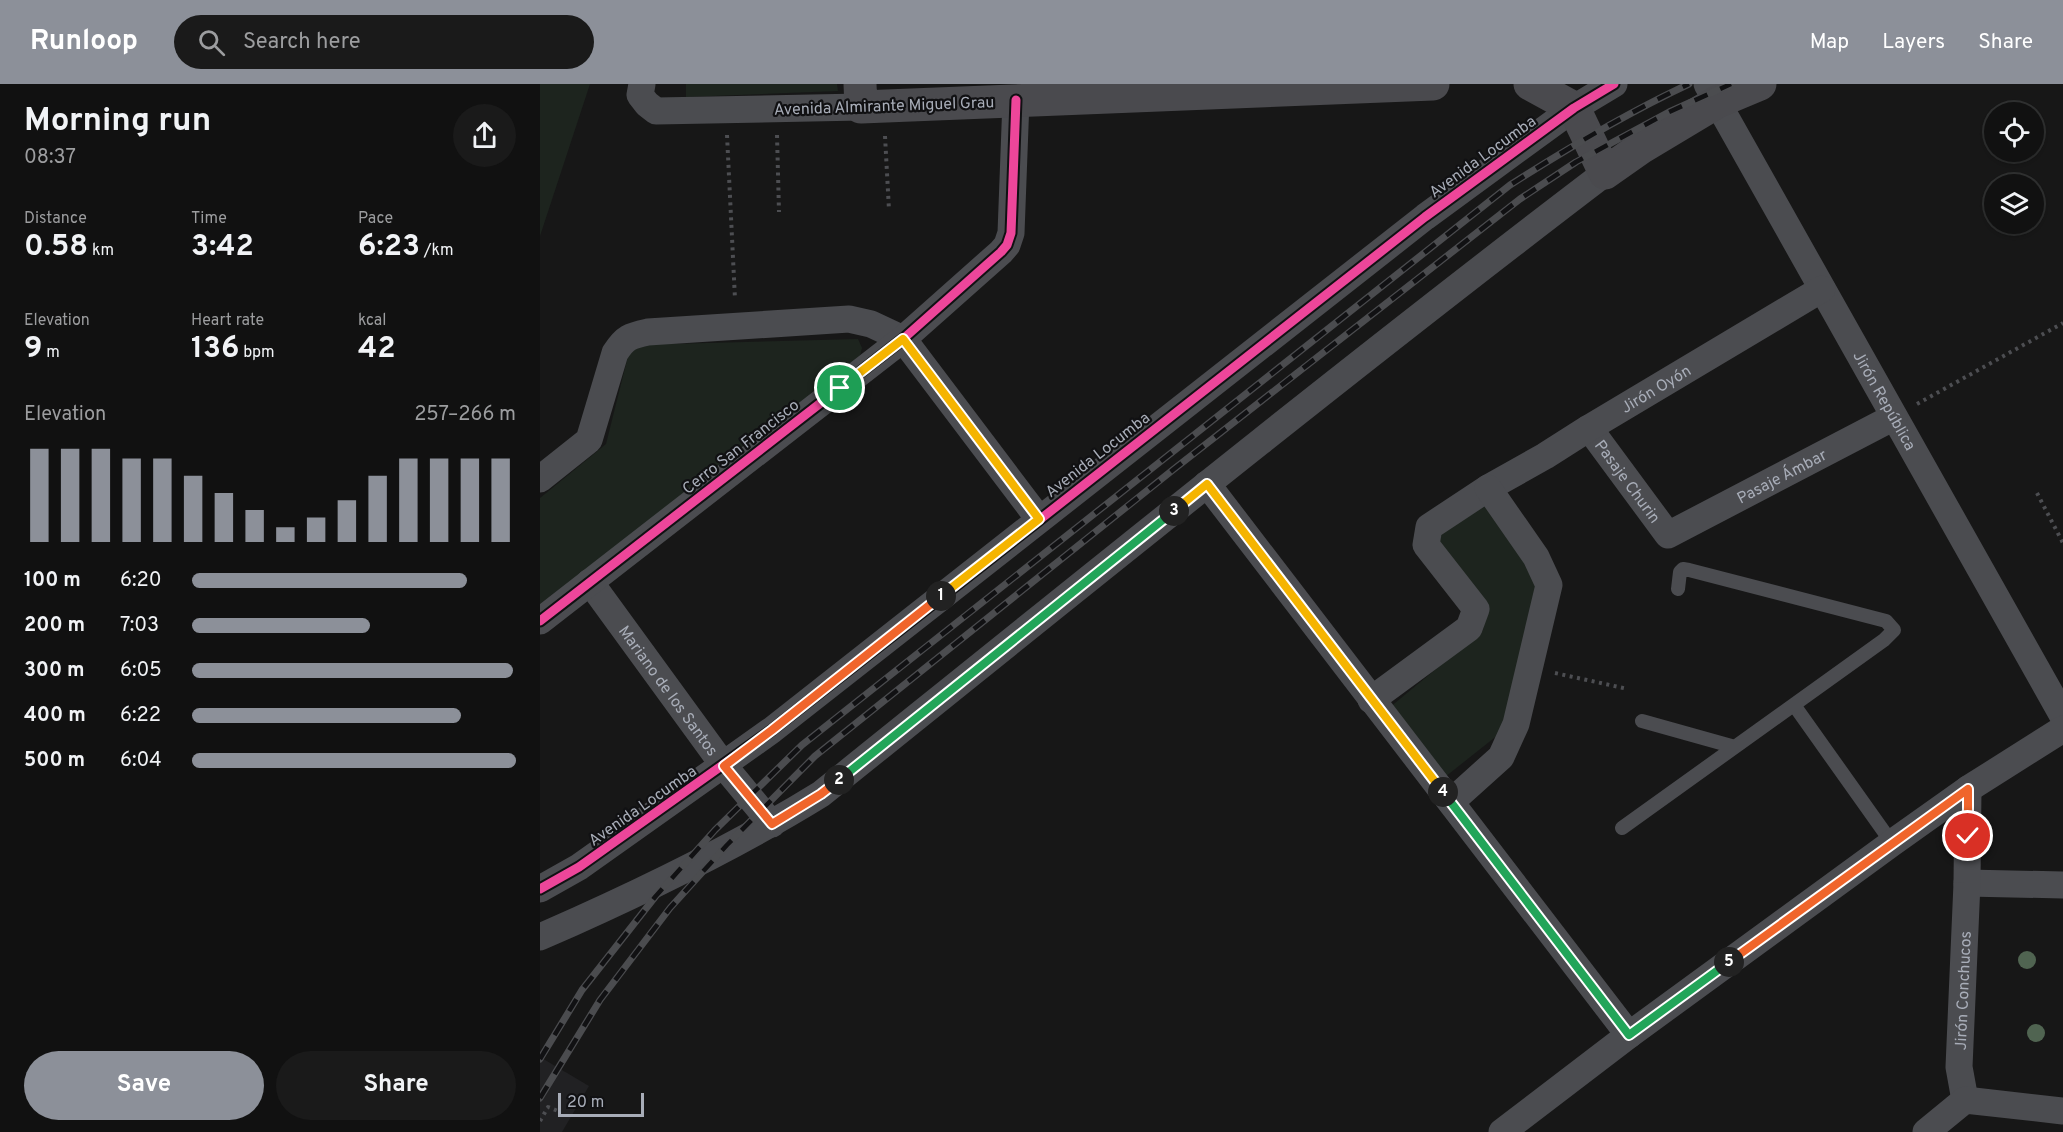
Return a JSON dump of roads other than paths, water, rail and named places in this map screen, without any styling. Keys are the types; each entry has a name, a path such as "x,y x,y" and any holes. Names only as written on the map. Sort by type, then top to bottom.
{"main road":[{"name":"Avenida Almirante Miguel Grau","path":"868,99 1016,99 1433,84"},
{"path":"1530,84 1574,108 1605,173 1712,93 1760,84"}],"street":[{"name":"Avenida Almirante Miguel Grau","path":"642,84 640,95 656,111 776,109 868,99"},
{"name":"Avenida Locumba","path":"540,889 579,867 724,766 1425,216 1574,108 1614,84"},
{"name":"Jirón República","path":"1712,93 2063,716"},
{"name":"Cerro San Francisco","path":"540,621 903,339 1007,245 1011,233 1016,99"},
{"path":"540,937 614,905 772,824 821,794 1207,484 1494,257 1605,173"},
{"name":"Jirón Oyón","path":"1371,700 1469,628 1476,609 1426,544 1429,527 1488,488 1822,289"},
{"path":"540,479 589,440 615,353 623,341 631,336 648,332 849,319 871,324 903,339 1039,519"},
{"name":"Pasaje Ámbar","path":"1668,536 1894,417"},
{"name":"Pasaje Churin","path":"1588,428 1668,536"},
{"path":"1207,484 1629,1035"},
{"path":"1451,802 1501,757 1516,724 1549,585 1536,557 1488,488"},
{"name":"Mariano de los Santos","path":"590,582 724,766 772,824"},
{"path":"1502,1132 1629,1035 1892,843 1968,789 2063,729"},
{"name":"Jirón Conchucos","path":"1965,1100 1959,1067 1967,883 1968,789"},
{"path":"1967,883 2063,885"},
{"path":"1926,1132 1965,1100 2063,1111"}],"lane":[{"path":"1622,828 1894,630 1886,621 1689,570 1683,569 1680,572 1677,589"},
{"path":"1794,705 1892,843"},
{"path":"1642,721 1736,747"}],"railway":[{"path":"540,1059 582,990 655,897 715,830 802,745 1510,185 1598,132 1689,84"},
{"path":"540,1098 600,1000 670,908 727,845 815,756 1174,469 1520,199 1576,162 1669,112 1731,84"}]}
